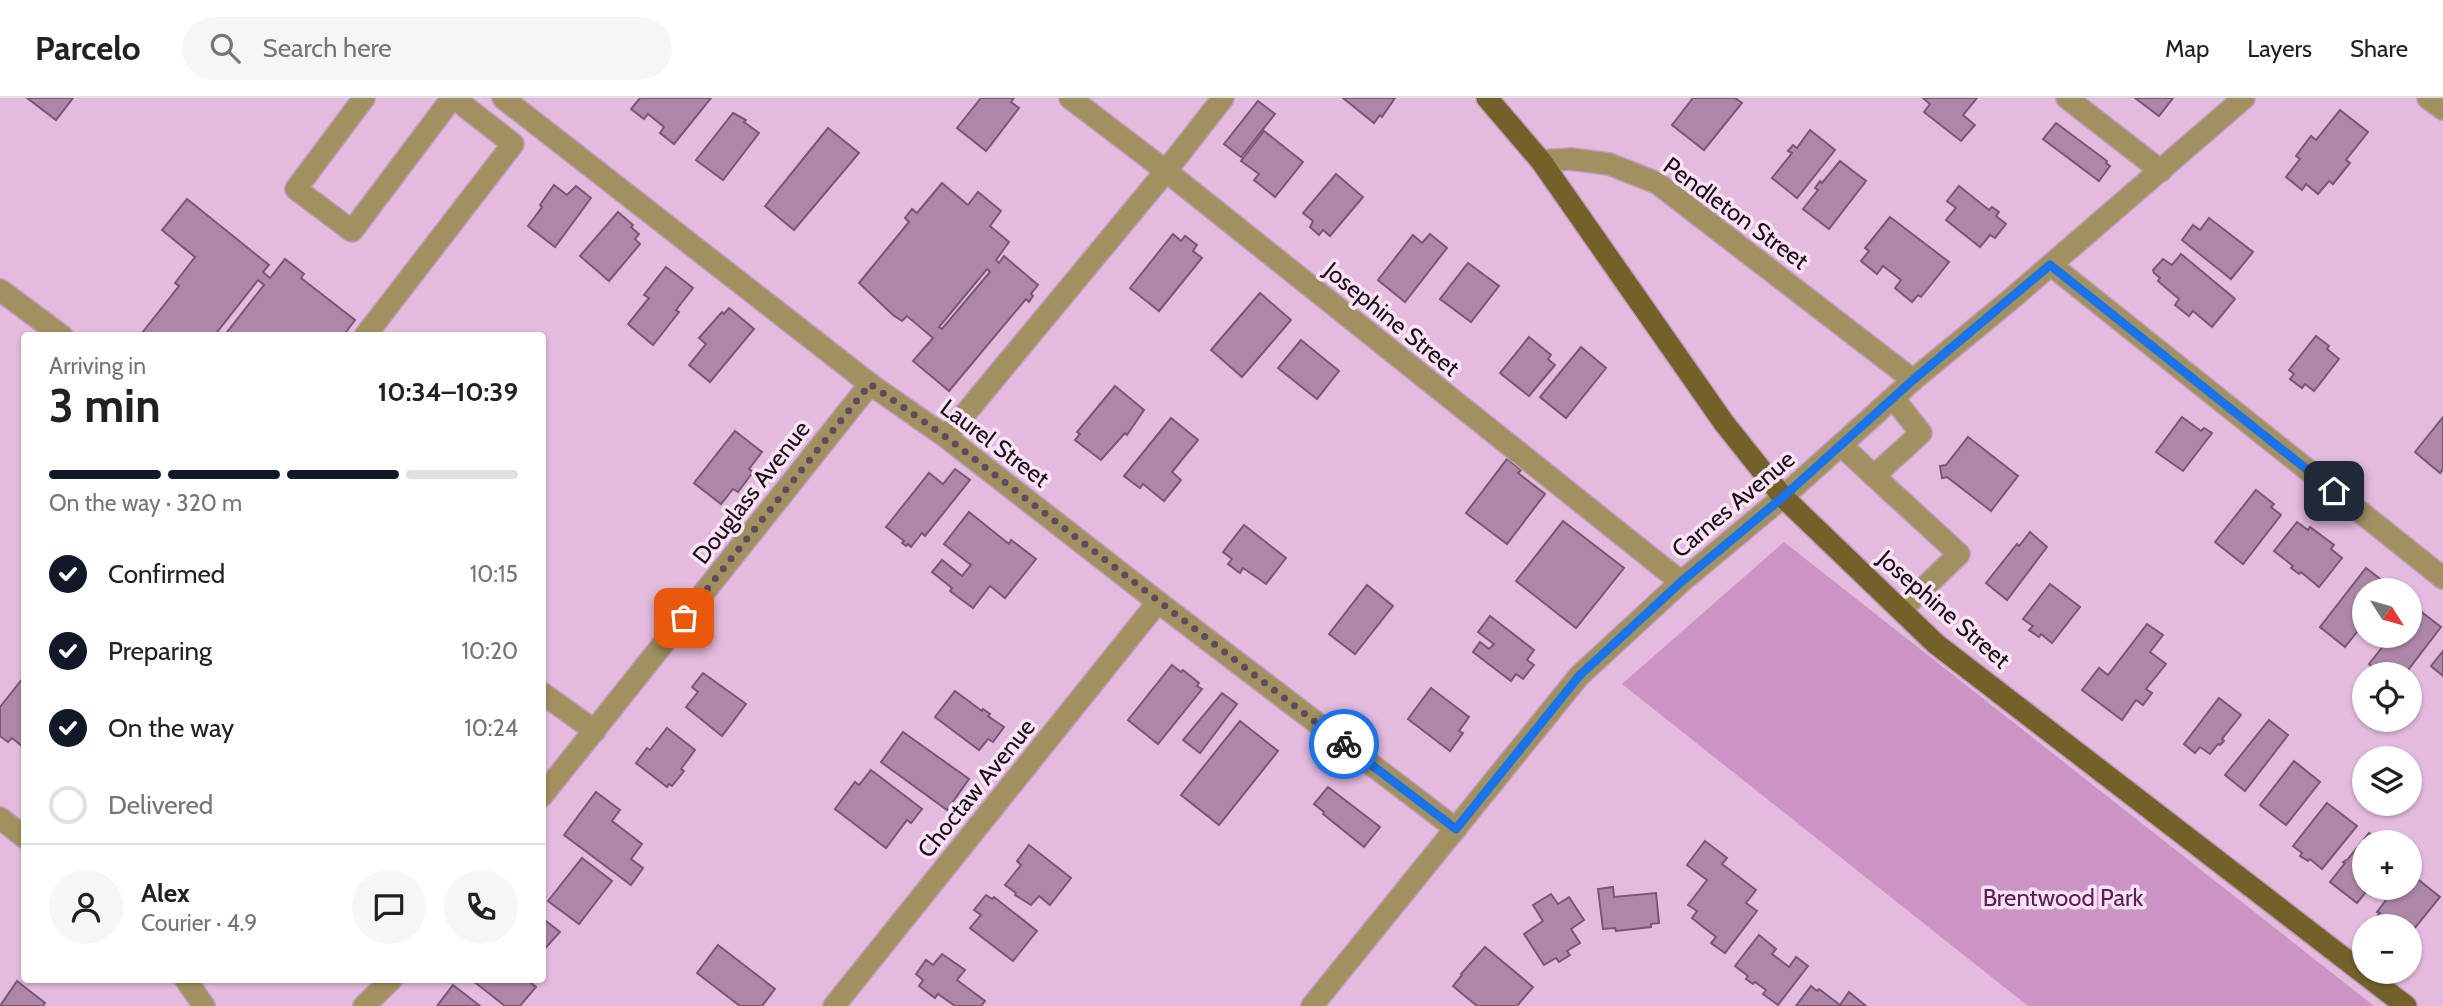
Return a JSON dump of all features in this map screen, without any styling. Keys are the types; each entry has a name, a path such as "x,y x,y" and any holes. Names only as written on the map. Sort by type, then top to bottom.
{"main road":[{"path":"1487,98 1541,161"},
{"name":"Josephine Street","path":"1541,161 1724,423 1783,497 1936,644 2406,1006"}],"street":[{"path":"363,98 296,189 352,231 453,98 513,144 368,332"},
{"name":"Laurel Street","path":"503,98 870,384 946,437 1456,829"},
{"name":"Josephine Street","path":"1070,98 1166,171 1681,582"},
{"path":"946,437 1223,98"},
{"path":"2067,98 2161,171"},
{"name":"Carnes Avenue","path":"1312,1006 1579,676 1681,582 1783,497 1913,380 2244,98"},
{"path":"2428,98 2443,110"},
{"name":"Pendleton Street","path":"1541,161 1571,159 1609,164 1657,183 1913,380"},
{"path":"2050,265 2443,578"},
{"path":"0,290 57,332"},
{"name":"Douglass Avenue","path":"546,791 870,384"},
{"path":"1874,476 1921,433 1894,399"},
{"path":"1841,445 1959,554 1901,610"},
{"name":"Choctaw Avenue","path":"834,1006 1158,602"},
{"path":"546,696 595,731"},
{"path":"0,818 21,835"},
{"path":"188,983 204,1006"},
{"path":"364,1006 387,983"}],"green space":[{"name":"Brentwood Park","path":"1784,542 2374,1006 2028,1006 1622,684"}],"building":[{"path":"27,98 73,98 56,120"},
{"path":"640,98 711,98 674,144 660,133 664,127 648,114 644,119 631,109"},
{"path":"981,98 1014,98 1011,102 1019,108 986,151 957,128"},
{"path":"1343,98 1395,98 1382,117 1380,115 1374,123"},
{"path":"1693,98 1735,98 1742,103 1704,150 1672,125"},
{"path":"1923,98 1977,98 1963,115 1975,125 1961,141 1924,112 1930,104"},
{"path":"2135,98 2173,98 2159,116"},
{"path":"1258,101 1275,114 1241,157 1224,144"},
{"path":"2340,110 2368,132 2346,160 2350,163 2333,184 2329,181 2318,194 2306,184 2302,190 2286,177 2300,159 2296,156 2311,136 2316,140"},
{"path":"733,113 746,120 744,122 759,133 723,180 696,160"},
{"path":"2056,123 2107,161 2110,166 2099,181 2043,139"},
{"path":"828,128 859,153 794,230 765,206"},
{"path":"1810,130 1835,150 1797,198 1772,178 1792,153 1788,151 1793,145 1797,148"},
{"path":"1264,131 1303,162 1275,197 1254,180 1259,174 1241,161"},
{"path":"1840,161 1866,181 1829,229 1803,209 1818,190 1815,188 1820,181 1822,183"},
{"path":"1336,174 1363,197 1330,236 1323,230 1319,235 1310,227 1313,221 1303,213"},
{"path":"942,183 968,205 978,192 1001,211 990,226 1009,242 996,260 999,263 1004,256 1038,285 1029,302 1026,299 949,391 913,361 933,338 907,316 902,321 893,315 859,283 909,222 905,218 912,209 917,213","holes":["987,269 990,272 942,329 939,327"]},
{"path":"554,185 567,195 576,186 591,198 555,247 528,226"},
{"path":"1959,186 1989,210 1992,207 1999,212 1996,216 2006,224 1995,238 1990,235 1980,247 1946,220 1956,208 1947,201"},
{"path":"187,199 269,265 263,272 270,278 285,259 304,274 301,278 355,320 346,332 227,332 264,285 258,280 217,332 143,332 179,286 175,283 195,257 162,230"},
{"path":"618,212 633,225 631,227 639,234 635,239 640,244 609,281 580,256"},
{"path":"1890,217 1949,262 1921,297 1918,295 1912,302 1895,288 1901,280 1883,266 1877,274 1861,261 1869,251 1865,248"},
{"path":"2209,218 2253,252 2231,279 2182,240 2193,225 2200,230"},
{"path":"1173,234 1181,241 1185,236 1197,245 1193,251 1202,258 1159,311 1130,288"},
{"path":"1430,234 1447,248 1405,302 1378,280 1413,235 1422,243"},
{"path":"2181,254 2235,299 2212,327 2193,311 2189,316 2175,305 2179,299 2158,281 2160,278 2154,273 2153,270 2163,259 2172,265"},
{"path":"1468,263 1499,286 1471,322 1440,299"},
{"path":"666,267 693,288 676,310 679,312 653,345 628,324 649,298 644,295"},
{"path":"1260,293 1291,320 1242,377 1211,350"},
{"path":"729,308 754,329 710,382 689,365 706,344 699,338 722,312 724,314"},
{"path":"2316,336 2329,346 2327,349 2339,359 2314,391 2305,384 2302,388 2290,379 2294,374 2289,370"},
{"path":"1529,337 1551,355 1548,359 1555,365 1529,396 1500,373"},
{"path":"1301,340 1339,371 1317,399 1278,368"},
{"path":"1581,347 1606,368 1566,418 1540,397"},
{"path":"1115,386 1144,410 1127,435 1125,433 1101,460 1075,440 1080,434 1077,432"},
{"path":"2182,417 2201,431 2204,428 2212,433 2183,471 2156,452"},
{"path":"2443,417 2443,469 2440,473 2415,452"},
{"path":"1171,418 1198,440 1172,472 1181,480 1164,501 1143,484 1140,488 1124,476"},
{"path":"735,431 762,452 749,469 753,472 738,492 733,489 721,504 694,483"},
{"path":"1968,437 2018,476 1991,511 1947,477 1942,478 1940,466 1946,465"},
{"path":"1507,459 1521,470 1518,473 1545,494 1507,544 1466,513"},
{"path":"955,469 970,480 925,536 922,533 911,547 908,544 906,546 902,543 904,541 886,527 929,473 943,484"},
{"path":"2256,490 2274,504 2271,507 2281,515 2243,564 2215,542"},
{"path":"969,512 1009,544 1011,540 1036,559 1005,598 990,586 973,608 950,591 952,588 932,572 942,560 962,576 971,565 944,544"},
{"path":"1563,521 1624,568 1576,628 1516,581"},
{"path":"2297,522 2308,530 2310,527 2334,545 2331,549 2342,558 2319,587 2301,572 2299,574 2291,568 2293,566 2274,551"},
{"path":"1244,525 1286,558 1266,584 1243,568 1240,573 1228,564 1232,559 1223,552"},
{"path":"2030,532 2047,547 2007,600 1986,583"},
{"path":"2366,568 2379,578 2358,578"},
{"path":"2050,584 2080,607 2052,643 2041,634 2039,637 2029,630 2033,626 2023,619"},
{"path":"1367,585 1393,606 1355,654 1329,634"},
{"path":"2352,586 2352,638 2345,647 2320,627"},
{"path":"2422,612 2441,627 2414,662 2371,662 2382,648 2422,648"},
{"path":"1490,616 1534,650 1527,660 1534,665 1523,679 1516,674 1511,681 1473,652 1480,642 1489,649 1494,644 1478,632"},
{"path":"2147,624 2163,635 2150,652 2166,664 2146,689 2152,693 2143,705 2136,700 2122,720 2082,690 2099,668 2108,675"},
{"path":"2443,651 2443,676 2431,666"},
{"path":"1172,665 1181,672 1183,670 1199,683 1197,686 1202,689 1158,744 1128,720"},
{"path":"703,673 746,704 722,736 686,707 698,692 692,687"},
{"path":"21,681 21,745 12,738 8,742 0,736 0,707"},
{"path":"1431,688 1469,717 1459,731 1463,733 1450,751 1408,719"},
{"path":"955,691 990,714 988,716 1004,727 993,742 988,739 979,750 935,717"},
{"path":"1222,693 1237,704 1200,753 1183,740"},
{"path":"2219,698 2241,715 2222,739 2224,741 2210,754 2200,747 2195,753 2184,744"},
{"path":"2269,720 2288,735 2245,791 2225,775"},
{"path":"1240,721 1278,751 1219,825 1181,795"},
{"path":"667,728 695,750 681,769 684,771 672,786 669,784 667,787 636,763"},
{"path":"903,732 969,779 947,810 881,762"},
{"path":"2294,761 2320,782 2286,825 2260,805"},
{"path":"871,770 922,809 911,823 907,820 886,848 835,809 855,782 859,785"},
{"path":"1328,787 1380,827 1364,847 1314,804"},
{"path":"596,792 620,810 612,821 642,844 631,859 643,868 631,885 564,835"},
{"path":"2327,803 2357,826 2322,869 2310,859 2308,861 2300,856 2302,853 2293,846"},
{"path":"1705,841 1727,858 1722,864 1756,890 1746,903 1757,911 1725,953 1711,943 1716,937 1692,918 1697,911 1688,905 1707,880 1687,865"},
{"path":"1029,845 1071,878 1050,905 1039,896 1031,905 1005,885 1021,865 1017,861"},
{"path":"2352,854 2352,899 2330,882"},
{"path":"582,858 612,881 579,924 548,901"},
{"path":"2422,883 2440,897 2422,919 2422,914 2377,912 2386,900 2422,900"},
{"path":"1613,887 1614,897 1656,893 1659,923 1651,924 1651,927 1616,931 1615,928 1603,929 1598,889"},
{"path":"1551,894 1558,904 1569,897 1584,920 1571,929 1580,943 1567,951 1570,955 1559,962 1556,958 1544,965 1524,934 1543,921 1533,905"},
{"path":"986,895 992,899 994,897 1037,931 1013,961 970,928 981,915 974,910"},
{"path":"546,921 560,932 546,948"},
{"path":"1759,935 1776,949 1772,954 1789,967 1796,957 1808,966 1778,1005 1763,994 1766,990 1746,979 1748,976 1735,966"},
{"path":"718,945 775,989 762,1006 740,1006 697,973"},
{"path":"1485,947 1533,987 1517,1006 1477,1006 1453,986"},
{"path":"942,954 965,970 957,980 985,1001 981,1006 955,1006 938,994 935,998 919,986 923,980 916,974 926,960 933,965"},
{"path":"17,981 45,1003 43,1006 0,1006"},
{"path":"476,983 531,983 536,987 520,1006 505,1006"},
{"path":"453,985 480,1006 437,1006"},
{"path":"1811,986 1840,1005 1849,992 1866,1006 1796,1006"}],"way so far":[{"path":"684,618 870,384 946,437 1344,744"}],"route":[{"path":"1344,744 1456,829 1579,676 1681,582 2050,265 2334,491"}]}
